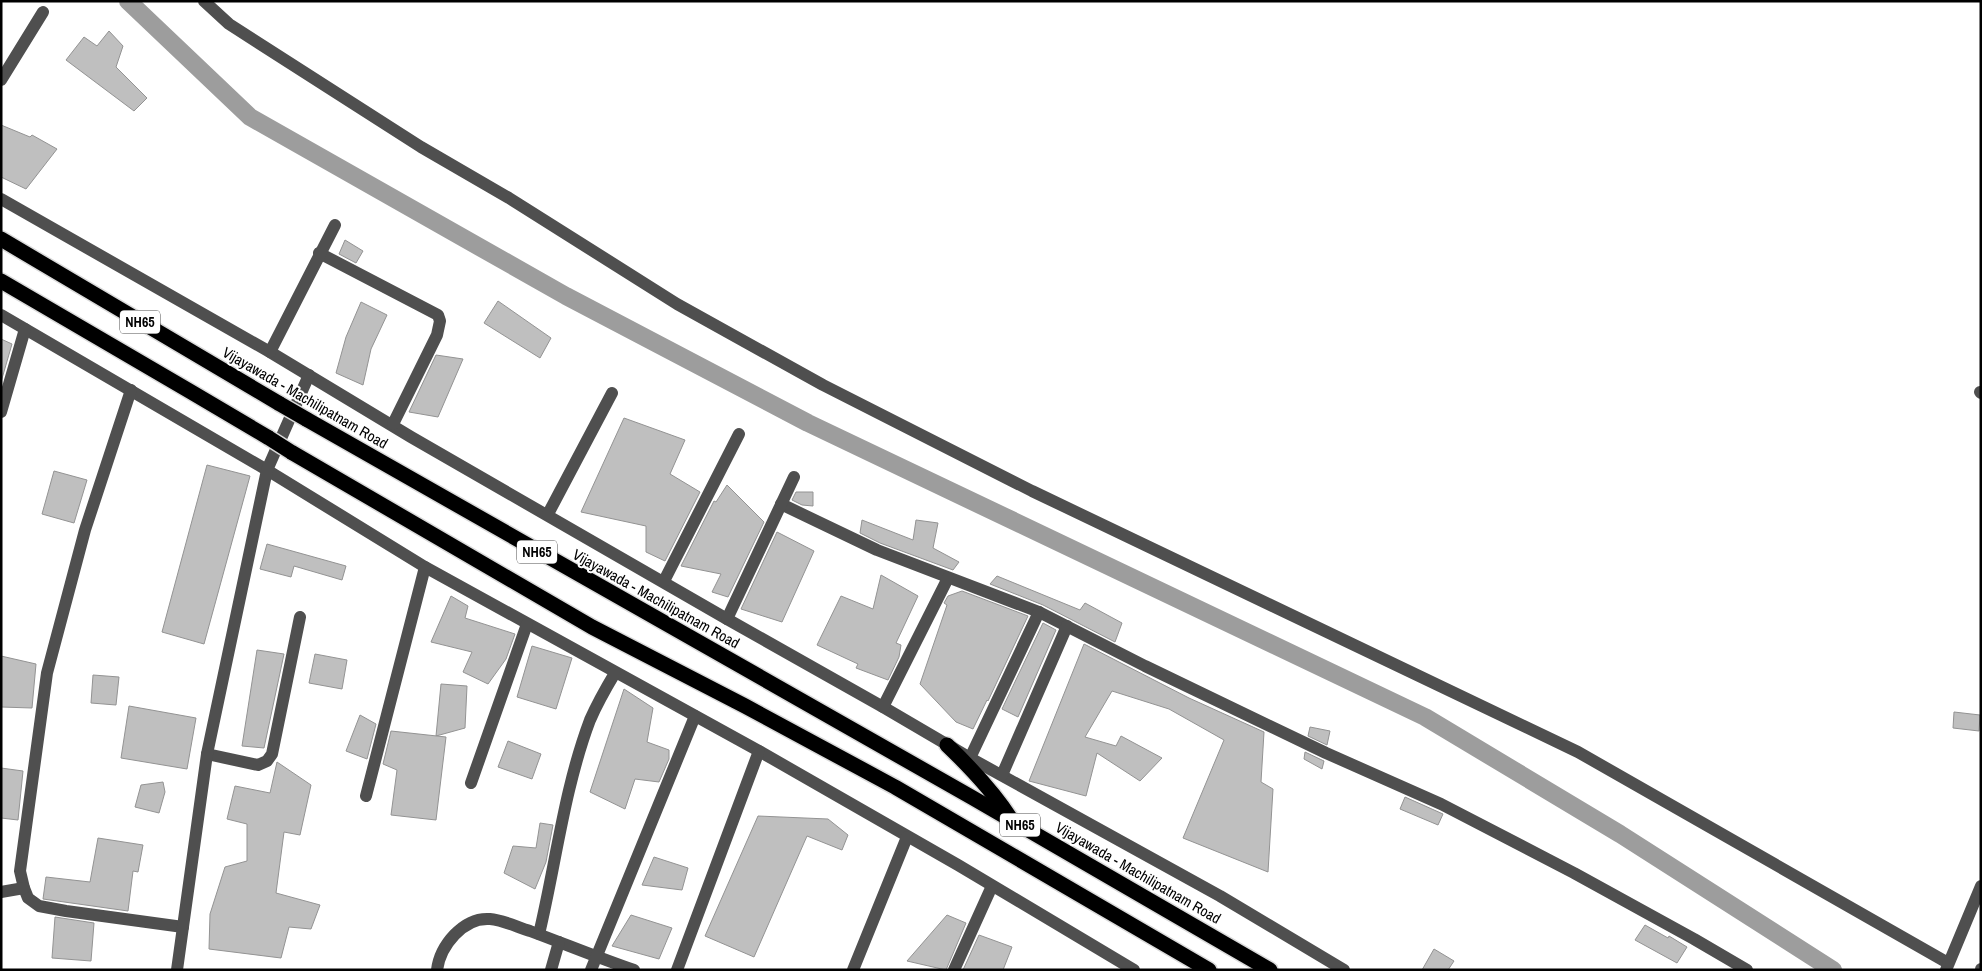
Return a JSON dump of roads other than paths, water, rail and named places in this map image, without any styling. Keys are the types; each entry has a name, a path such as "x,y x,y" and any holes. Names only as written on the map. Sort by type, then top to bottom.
{"highway":[{"name":"Vijayawada - Machilipatnam Road","path":"1,239 306,419 1270,970"},
{"name":"NH65","path":"1,281 592,627 886,782 1209,970"},
{"path":"947,745 988,786 1012,821"}],"street":[{"path":"204,1 229,24 421,147 509,198 677,304 823,385 1032,491 1578,752 1947,966 1981,886"},
{"path":"1,80 43,12"},
{"path":"1,198 270,352 393,424 411,437 548,514 727,619 970,758 1220,896 1344,970"},
{"path":"270,352 335,225"},
{"path":"319,253 438,315 440,321 437,335 393,424"},
{"path":"1,316 131,390 425,567 759,751 1134,970"},
{"path":"1,412 25,329"},
{"path":"177,970 206,754 266,470 309,375"},
{"path":"131,390 85,530 46,673 20,871 28,898 39,906 183,927"},
{"path":"548,514 612,393"},
{"path":"664,581 738,434"},
{"path":"727,619 794,477"},
{"path":"781,504 877,550 1039,612 1145,666 1326,753 1441,804 1582,878 1747,970"},
{"path":"366,796 425,567"},
{"path":"883,707 948,578"},
{"path":"970,758 1039,612"},
{"path":"206,754 258,765 267,761 272,754 300,617"},
{"path":"471,783 527,624"},
{"path":"1002,775 1067,626"},
{"path":"539,934 566,805 583,740 596,706 615,673"},
{"path":"591,970 595,956 695,716"},
{"path":"677,970 759,751"},
{"path":"853,970 907,836"},
{"path":"954,970 992,886"},
{"path":"1,892 24,888"},
{"path":"437,970 444,946 455,933 472,923 489,919 539,934 634,970"},
{"path":"551,970 559,942"}],"waterway":[{"path":"128,1 250,117 566,296 808,423 1425,717 1620,834 1833,970"}]}
